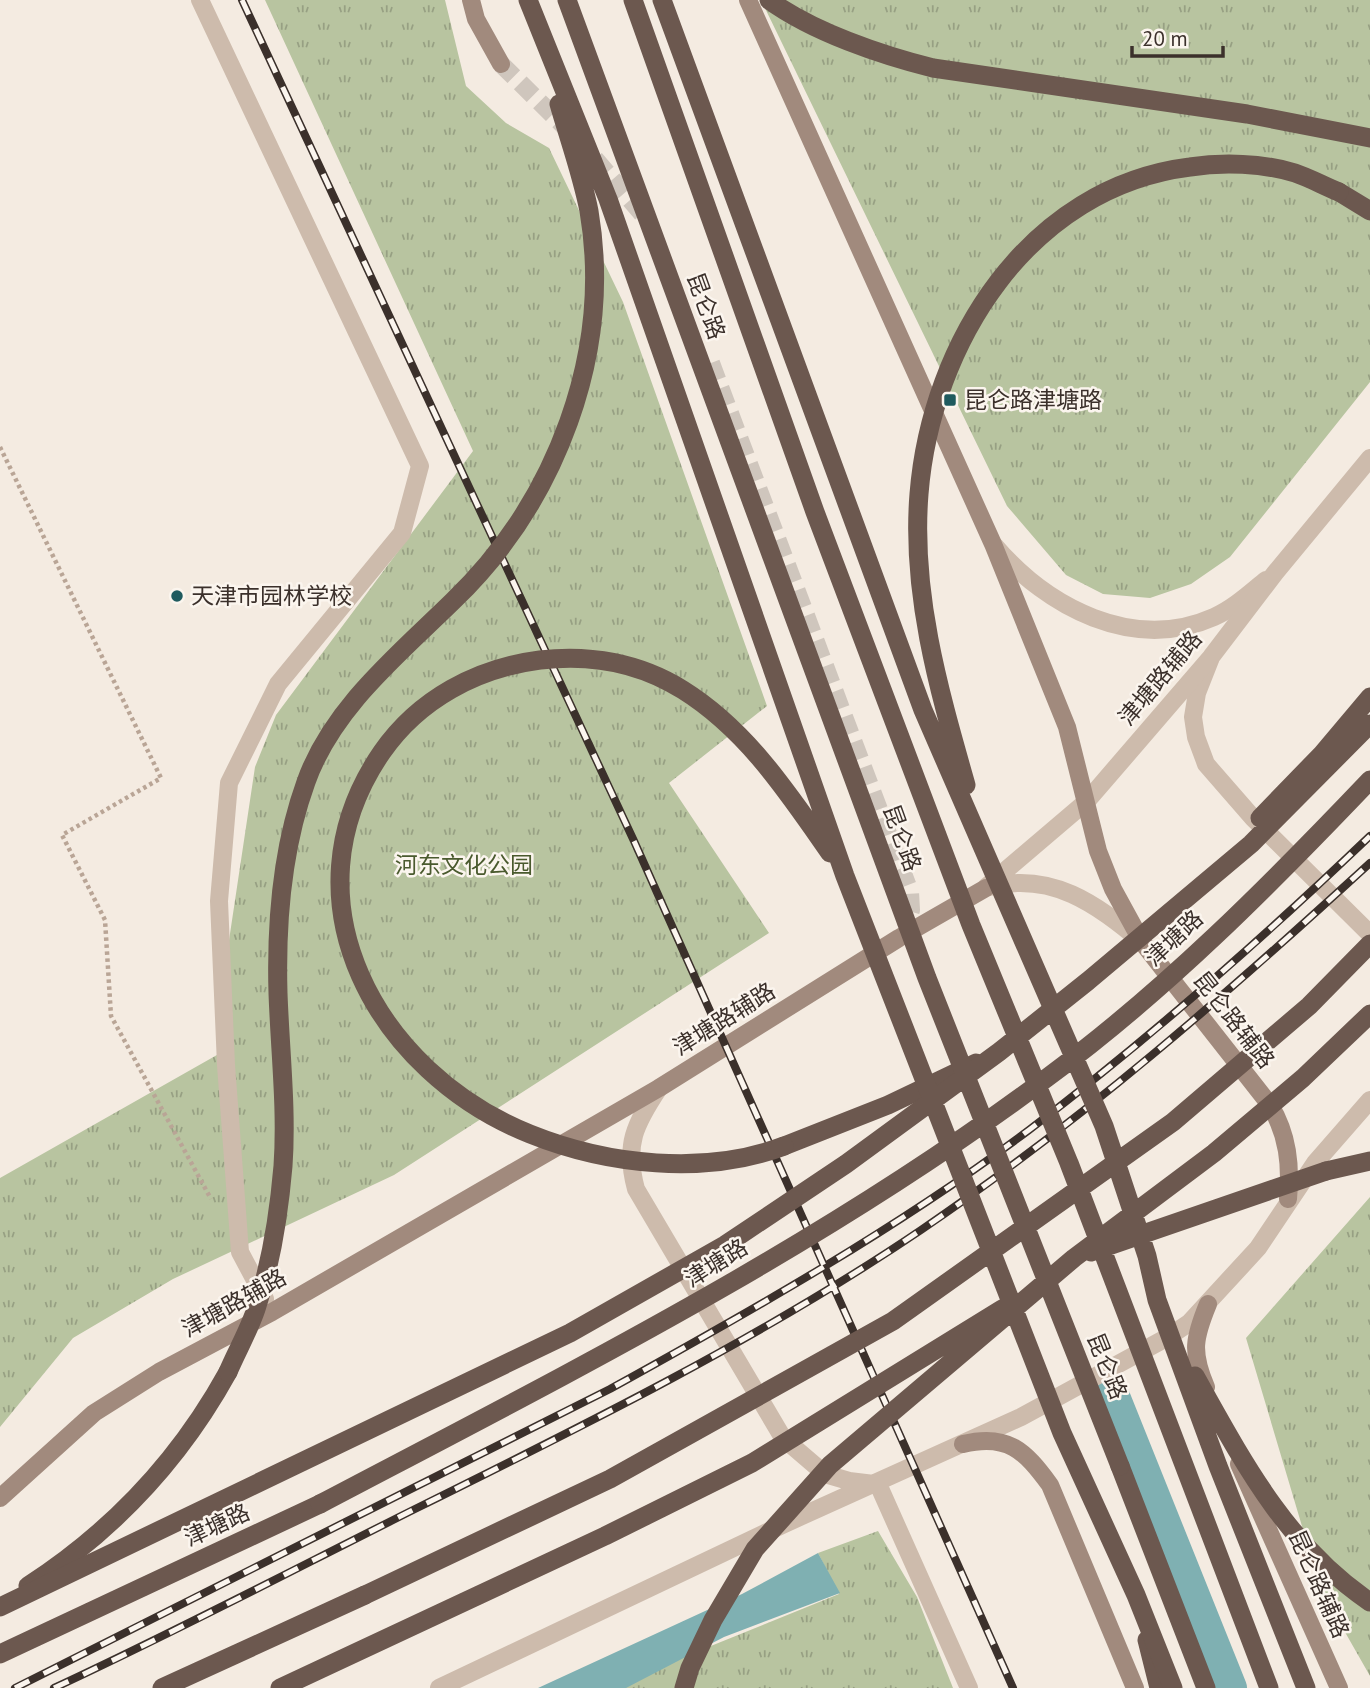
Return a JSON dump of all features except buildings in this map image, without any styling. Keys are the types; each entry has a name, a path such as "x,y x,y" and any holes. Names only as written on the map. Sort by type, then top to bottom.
{"highway":[{"path":"528,0 608,199 845,876 1062,1433 1136,1595 1173,1688"},
{"name":"昆仑路","path":"567,0 922,965 1206,1688"},
{"name":"昆仑路","path":"633,0 814,512 971,925 1069,1163 1269,1688"},
{"path":"662,0 923,710 1104,1126 1147,1256 1157,1300 1218,1466 1306,1688"},
{"path":"769,0 853,43 900,60 933,68 1247,114 1370,138"},
{"path":"0,1606 54,1569 132,1504 183,1444 228,1372 256,1309 276,1218 283,1166 284,1107 278,989 280,898 291,834 306,779 329,735 361,692 486,565 541,488 563,439 578,393 588,338 594,295 594,260 589,210 537,26"},
{"path":"988,864 938,685 921,597 918,540 924,448 937,397 963,336 996,281 1037,237 1080,206 1125,183 1166,170 1212,164 1293,173 1339,192 1370,211"},
{"path":"845,876 780,783 721,717 682,689 649,673 584,657 519,663 492,670 468,680 421,710 393,736 361,786 340,852 338,887 351,954 363,984 408,1051 444,1085 491,1115 543,1140 589,1153 662,1162 758,1156 888,1105 999,1052"},
{"path":"1196,888 1322,754 1370,697"},
{"path":"0,1606 570,1333 725,1245 846,1164 999,1052 1088,981 1251,844 1370,724"},
{"name":"津塘路","path":"0,1654 320,1504 672,1319 913,1170 1047,1078 1124,1017 1196,953 1370,780"},
{"path":"162,1688 610,1479 893,1321 1173,1122 1309,1006 1370,944"},
{"path":"684,1688 690,1668 713,1620 755,1549 830,1465 1074,1258 1214,1153 1303,1078 1370,1014"},
{"path":"1074,1258 1326,1171 1370,1161"},
{"path":"280,1688 606,1536 752,1463 951,1338 1034,1292"},
{"path":"1157,1300 1228,1436 1271,1506 1312,1555 1370,1602"},
{"path":"1136,1595 1159,1688"}],"main road":[{"path":"471,0 476,19 501,64"},
{"name":"昆仑路辅路","path":"748,0 993,544 1067,727 1098,851 1113,889 1142,942 1270,1105 1286,1143 1290,1174 1288,1199"},
{"name":"津塘路辅路","path":"0,1498 94,1413 159,1372 272,1312 659,1088 899,938 986,888"},
{"name":"昆仑路辅路","path":"1208,1304 1195,1335 1198,1368 1339,1688"},
{"path":"964,1444 989,1440 1010,1445 1021,1451 1046,1479 1135,1688"}],"street":[{"path":"200,0 420,466 402,533 278,684 229,783 219,901 226,1065 240,1252 272,1312"},
{"name":"津塘路辅路","path":"986,888 1087,801 1211,657 1275,573 1370,458"},
{"path":"993,544 1017,571 1059,603 1106,623 1130,627 1158,629 1213,618 1275,573"},
{"path":"1211,657 1197,693 1194,717 1196,737 1206,764 1253,818 1370,934"},
{"path":"986,888 1009,882 1060,887 1088,900 1142,942"},
{"path":"659,1088 641,1115 631,1140 630,1167 636,1189 783,1438 825,1474 849,1481 878,1484"},
{"path":"439,1688 782,1525 878,1484 1021,1417 1168,1337 1189,1323 1258,1248 1288,1199 1370,1100"},
{"path":"878,1484 969,1688"}],"path":[{"path":"0,447 162,778 62,835 105,920 111,1016 214,1205"}],"green space":[{"name":"河东文化公园","path":"265,0 445,0 466,86 506,123 549,148 623,302 767,706 669,783 769,933 394,1175 173,1279 73,1338 0,1427 0,1178 231,1047 228,947 255,767 276,715 473,451"},
{"path":"761,0 1370,0 1370,382 1230,557 1191,584 1150,598 1103,594 1066,575 1007,506"},
{"path":"1370,1197 1370,1676 1321,1590 1246,1338"},
{"path":"878,1531 917,1597 953,1688 607,1688 839,1594 818,1553"}],"water":[{"path":"818,1553 840,1593 724,1637 626,1688 538,1688 742,1594"}],"waterway":[{"path":"1109,1384 1231,1688"}],"tunnel":[{"path":"501,64 568,130"},
{"path":"595,159 645,217"},
{"path":"711,363 910,892 911,910 906,928"}],"railway":[{"path":"242,0 634,841 1013,1688"},
{"path":"15,1688 610,1389 771,1298 877,1234 1029,1130 1118,1060 1246,951 1370,836"},
{"path":"54,1688 607,1413 736,1343 861,1269 981,1188 1096,1101 1208,1008 1370,863"}],"place":[{"name":"昆仑路津塘路","path":"950,400"},
{"name":"天津市园林学校","path":"177,596"}]}
